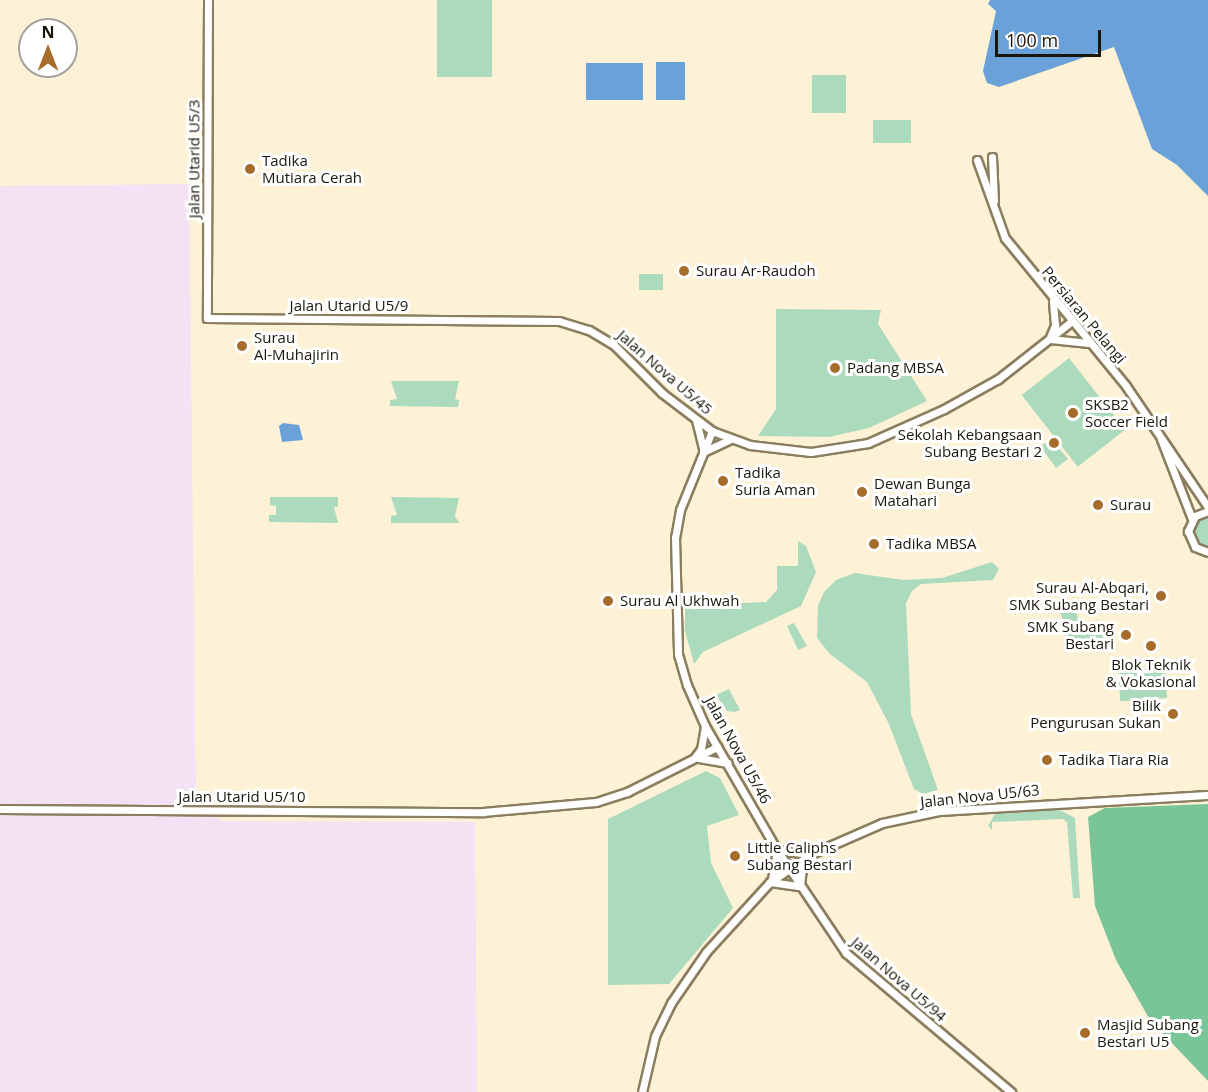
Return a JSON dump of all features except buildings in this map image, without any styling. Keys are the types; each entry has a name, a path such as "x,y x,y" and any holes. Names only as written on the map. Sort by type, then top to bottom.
{"street":[{"name":"Jalan Utarid U5/3","path":"207,318 208,0"},
{"path":"992,157 994,204"},
{"path":"977,160 994,204"},
{"name":"Persiaran Pelangi","path":"994,204 1005,238 1092,344 1161,439 1192,519 1188,537 1195,548 1208,552"},
{"path":"1053,299 1055,325 1049,339 1080,339 1092,344"},
{"name":"Jalan Utarid U5/9","path":"207,318 490,319"},
{"name":"Jalan Nova U5/45","path":"490,319 560,321 589,330 614,345 662,393 712,431 780,451 811,452 868,443 988,385 1072,321"},
{"path":"696,419 703,452 712,445 734,439"},
{"name":"Jalan Nova U5/46","path":"712,431 680,510 673,563 678,654 705,726 789,869"},
{"name":"Persiaran Pelangi","path":"1161,439 1167,442 1208,509"},
{"path":"1192,519 1208,509"},
{"path":"694,759 701,749 705,726"},
{"name":"Jalan Utarid U5/10","path":"0,809 483,812 612,798 717,747"},
{"path":"694,759 716,758 728,764"},
{"name":"Jalan Nova U5/63","path":"642,1092 656,1036 671,1003 706,952 770,882 811,854 882,823 939,811 1208,795"},
{"path":"777,850 811,854 802,868 800,886 770,882 777,864 777,850"},
{"name":"Jalan Nova U5/94","path":"789,869 846,953 1011,1092"}],"shaded area":[{"path":"189,184 196,803 222,821 475,822 477,1092 0,1092 0,186"}],"green space":[{"path":"437,0 492,0 492,77 437,77"},
{"path":"812,75 846,75 846,113 812,113"},
{"path":"873,120 911,120 911,143 873,143"},
{"path":"639,274 663,274 663,290 639,290"},
{"path":"776,309 881,310 878,324 927,401 869,428 829,437 758,436 776,409"},
{"name":"SKSB2 Soccer Field","path":"1069,358 1125,430 1078,467 1022,395"},
{"path":"391,381 459,381 455,399 459,400 458,407 390,406 390,400 397,399"},
{"path":"1052,440 1068,459 1056,468 1040,446"},
{"path":"270,497 338,497 338,507 334,507 338,523 269,522 269,515 276,515 276,506 270,505"},
{"path":"391,497 459,498 455,516 459,523 391,523 391,516 397,515"},
{"path":"1208,517 1208,547 1206,547 1197,543 1192,528 1196,521"},
{"path":"798,541 806,546 816,572 801,606 703,652 694,664 685,631 685,606 766,602 777,590 777,566 798,566"},
{"path":"992,562 999,569 993,580 921,584 912,591 906,603 911,714 938,790 923,794 914,789 888,722 867,682 830,654 817,638 818,606 824,592 836,580 855,573 903,580 942,578"},
{"path":"1074,607 1081,625 1097,620 1103,638 1072,649 1060,612"},
{"path":"794,623 807,646 798,650 787,626"},
{"path":"1165,668 1167,698 1120,701 1118,671"},
{"path":"729,689 740,710 727,711 716,695"},
{"path":"706,771 720,778 739,815 707,826 711,863 733,908 669,984 608,985 608,819"},
{"path":"1208,804 1208,1081 1150,1020 1116,960 1095,906 1088,817 1105,808"},
{"path":"1060,810 1075,818 1080,898 1073,898 1067,822 1063,819 992,822 992,830 988,826 995,814"}],"water":[{"path":"990,0 1208,0 1208,196 1177,165 1152,149 1114,47 999,87 987,83 983,71 996,11 988,4"},
{"path":"656,62 685,62 685,100 656,100"},
{"path":"586,63 643,63 643,100 586,100"},
{"path":"283,423 299,425 303,440 282,442 279,426"}],"place":[{"name":"Tadika Mutiara Cerah","path":"250,169"},
{"name":"Surau Ar-Raudoh","path":"684,271"},
{"name":"Surau Al-Muhajirin","path":"242,346"},
{"name":"Padang MBSA","path":"835,368"},
{"name":"SKSB2 Soccer Field","path":"1073,413"},
{"name":"Sekolah Kebangsaan Subang Bestari 2","path":"1054,443"},
{"name":"Tadika Suria Aman","path":"723,481"},
{"name":"Dewan Bunga Matahari","path":"862,492"},
{"name":"Surau","path":"1098,505"},
{"name":"Tadika MBSA","path":"874,544"},
{"name":"Surau Al-Abqari, SMK Subang Bestari","path":"1161,596"},
{"name":"Surau Al Ukhwah","path":"608,601"},
{"name":"SMK Subang Bestari","path":"1126,635"},
{"name":"Blok Teknik & Vokasional","path":"1151,646"},
{"name":"Bilik Pengurusan Sukan","path":"1173,714"},
{"name":"Tadika Tiara Ria","path":"1047,760"},
{"name":"Little Caliphs Subang Bestari","path":"735,856"},
{"name":"Masjid Subang Bestari U5","path":"1085,1033"}]}
